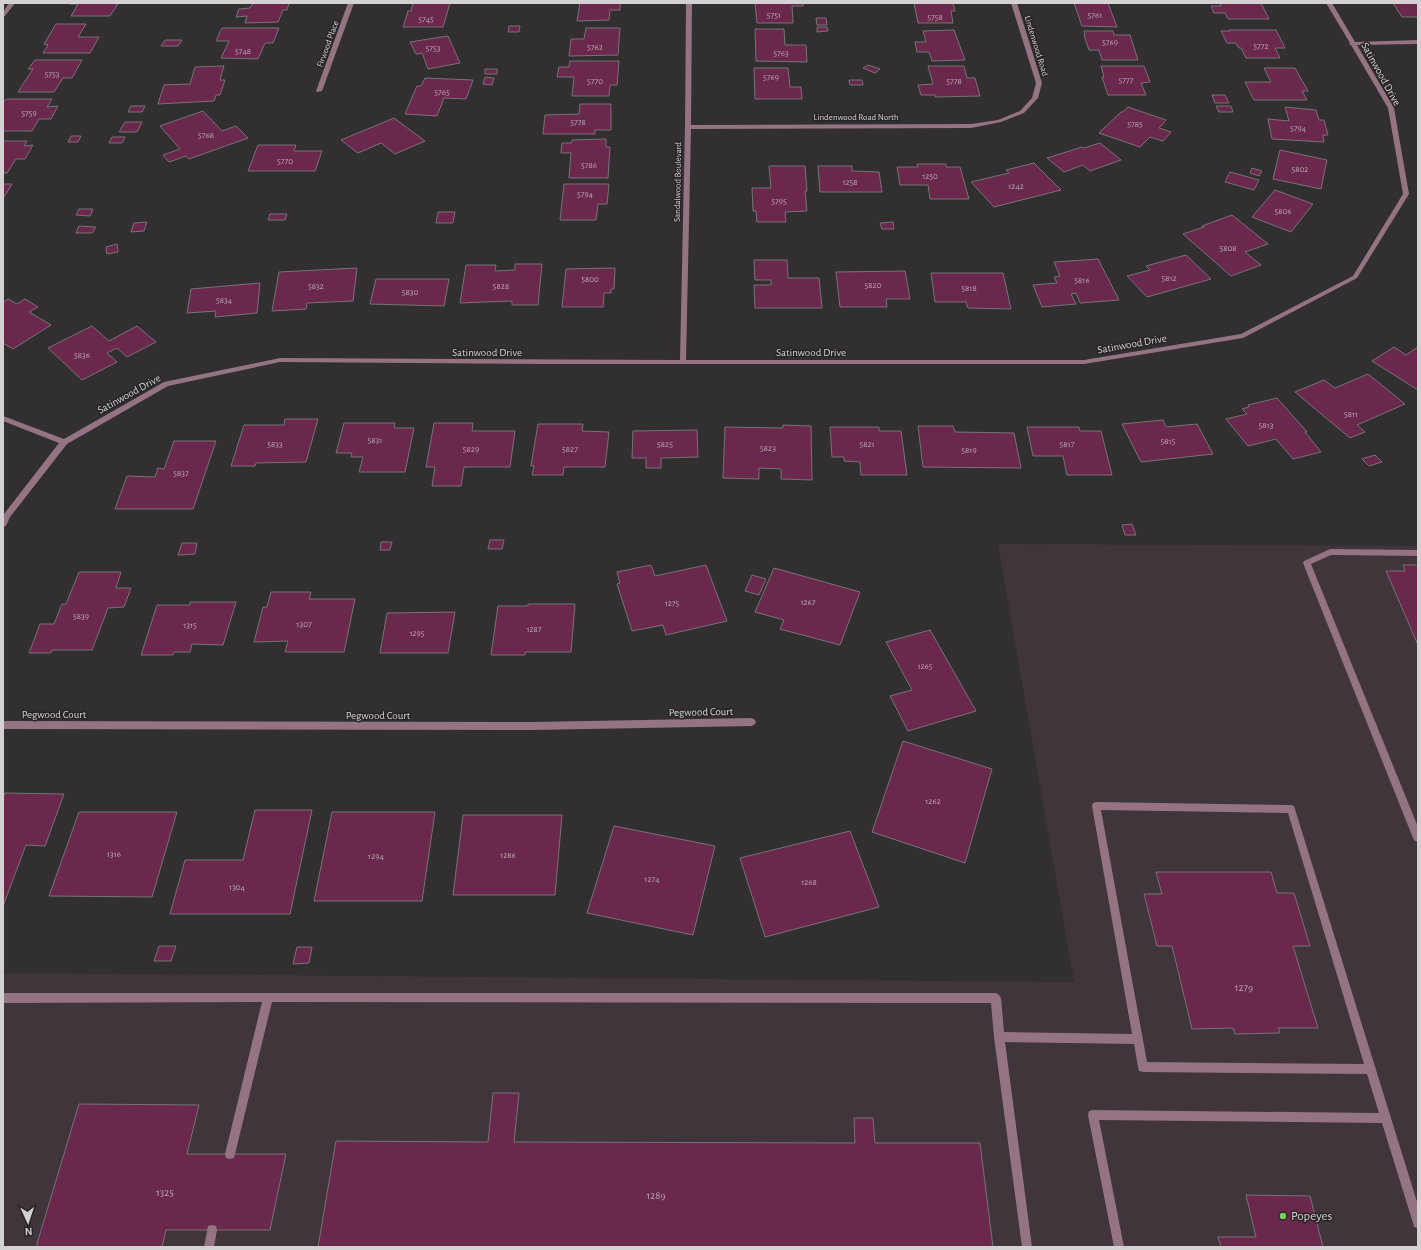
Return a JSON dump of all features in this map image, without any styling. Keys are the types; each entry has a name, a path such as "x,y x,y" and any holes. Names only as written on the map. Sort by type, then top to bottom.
{"street":[{"path":"3,15 12,3"},
{"name":"Firwood Place","path":"319,91 352,3"},
{"name":"Sandalwood Boulevard","path":"683,362 689,3"},
{"name":"Lindenwood Road","path":"1014,3 1039,83 1035,98 1022,112"},
{"name":"Satinwood Drive","path":"3,524 7,516 64,442 166,384 280,360 1084,362 1242,336 1355,277 1406,194 1391,108 1329,3"},
{"path":"1352,44 1418,42"},
{"name":"Lindenwood Road North","path":"688,127 971,126 999,121 1022,112"},
{"path":"3,418 64,442"},
{"path":"1418,553 1330,552 1307,563 1418,838"},
{"name":"Pegwood Court","path":"3,725 533,726 752,722"},
{"path":"1371,1069 1143,1067 1096,806 1291,809 1371,1069 1418,1223"},
{"path":"230,1154 268,997"},
{"path":"3,998 996,998 999,1037 1027,1247"},
{"path":"999,1037 1138,1039"},
{"path":"1119,1247 1093,1115 1386,1118"},
{"path":"209,1247 212,1230"}],"shaded area":[{"path":"998,544 1418,546 1418,1247 3,1247 3,973 1074,982"}],"building":[{"path":"71,3 118,4 110,16 71,16 78,4 70,4"},
{"path":"253,3 289,3 287,10 283,10 278,22 245,23 247,16 236,17 239,9 250,8"},
{"path":"413,3 450,3 443,27 403,27 408,11 411,11"},
{"path":"580,3 620,3 620,10 610,10 609,20 577,21"},
{"path":"755,3 803,3 803,6 792,6 793,23 757,23"},
{"path":"914,3 953,3 955,11 951,11 953,23 918,23"},
{"path":"1074,3 1108,3 1117,27 1082,26"},
{"path":"1220,3 1261,3 1269,19 1228,19 1225,13 1214,13 1211,6 1221,6"},
{"path":"1393,3 1418,3 1418,17 1402,17"},
{"path":"816,18 826,18 827,25 817,25"},
{"path":"56,24 86,24 78,37 99,37 90,53 43,53 48,45 44,44"},
{"path":"509,26 520,26 519,32 508,32"},
{"path":"817,27 827,27 828,31 817,32"},
{"path":"222,28 279,28 273,43 265,43 258,59 221,58 229,41 216,41"},
{"path":"586,28 620,28 618,55 569,56 571,39 584,39"},
{"path":"755,29 784,29 785,45 806,45 807,62 756,61"},
{"path":"954,30 965,60 932,61 929,52 917,52 915,42 926,42 923,31"},
{"path":"1229,30 1276,30 1285,48 1275,48 1280,58 1246,58 1241,48 1239,48 1236,43 1227,43 1221,31 1230,31"},
{"path":"1084,31 1113,31 1114,35 1130,35 1138,60 1102,60 1099,50 1089,50"},
{"path":"448,36 460,63 428,69 422,53 416,54 410,42"},
{"path":"165,40 182,40 178,46 161,46"},
{"path":"35,60 82,60 72,78 63,78 54,92 18,92 33,69 28,69"},
{"path":"570,61 619,61 617,85 610,85 609,96 572,96 574,77 557,77 559,67 569,67"},
{"path":"868,65 880,69 875,73 863,68"},
{"path":"224,66 220,80 225,80 220,95 216,95 214,101 158,104 164,85 190,84 195,67"},
{"path":"928,66 964,66 967,78 975,78 980,96 935,97 935,95 921,95 918,85 933,84"},
{"path":"1101,66 1144,66 1150,82 1141,83 1146,95 1108,95 1102,77 1104,77"},
{"path":"754,68 788,68 790,87 801,87 802,99 755,99"},
{"path":"1264,68 1295,68 1308,91 1302,91 1307,100 1254,100 1245,82 1271,82"},
{"path":"485,69 497,69 497,74 485,74"},
{"path":"485,77 494,78 492,85 483,84"},
{"path":"425,78 473,80 466,99 444,98 437,116 405,114 417,86 421,86"},
{"path":"849,80 862,80 863,85 850,85"},
{"path":"1212,95 1225,95 1229,103 1215,103"},
{"path":"6,99 52,99 47,107 58,106 51,119 39,119 32,131 3,131 3,103"},
{"path":"580,104 611,104 611,130 595,130 595,134 543,134 545,115 579,114"},
{"path":"131,106 145,106 142,112 128,112"},
{"path":"1216,106 1231,106 1233,112 1219,112"},
{"path":"1128,107 1166,120 1159,128 1171,132 1163,141 1150,137 1140,147 1099,133"},
{"path":"1285,107 1316,110 1319,120 1324,120 1328,135 1323,135 1324,142 1272,139 1268,119 1289,121"},
{"path":"203,111 222,131 236,126 248,138 189,159 186,156 169,162 163,155 180,149 160,126"},
{"path":"394,118 425,141 395,154 381,143 358,153 341,140"},
{"path":"125,122 142,122 137,132 119,132"},
{"path":"71,136 81,136 78,142 68,142"},
{"path":"112,137 125,137 122,143 109,143"},
{"path":"606,139 606,147 610,147 608,178 569,178 571,153 561,153 562,143 571,143 572,140"},
{"path":"3,141 27,141 24,146 33,145 25,159 16,159 7,173 3,173"},
{"path":"1100,143 1121,160 1090,171 1083,165 1064,172 1047,158 1082,147 1084,148"},
{"path":"258,145 296,145 294,151 322,151 315,171 248,171"},
{"path":"1280,150 1327,160 1321,189 1273,179"},
{"path":"1034,163 1061,190 994,207 971,182 1009,173 1006,170"},
{"path":"917,164 946,164 946,167 960,167 969,199 930,199 928,185 900,185 897,167 918,167"},
{"path":"769,166 805,166 807,211 785,212 786,222 757,222 756,211 753,211 752,188 771,188"},
{"path":"818,166 852,166 852,171 879,172 882,192 820,192"},
{"path":"1252,168 1262,171 1259,176 1250,173"},
{"path":"1230,172 1259,180 1254,190 1225,182"},
{"path":"3,184 12,184 4,197 3,197"},
{"path":"564,184 609,184 607,204 598,204 596,220 560,220"},
{"path":"1275,190 1313,204 1291,232 1252,217"},
{"path":"79,209 93,209 90,216 76,215"},
{"path":"438,212 455,212 453,223 436,223"},
{"path":"270,214 287,214 285,220 268,220"},
{"path":"1232,215 1268,244 1245,252 1261,265 1231,276 1183,234"},
{"path":"147,222 144,231 131,232 134,223"},
{"path":"893,222 894,229 882,229 880,223"},
{"path":"79,226 96,227 92,233 76,233"},
{"path":"117,244 118,252 107,254 106,247"},
{"path":"1186,255 1211,279 1147,297 1127,276 1150,270 1146,266"},
{"path":"1098,259 1119,300 1080,303 1076,293 1071,294 1076,304 1042,307 1033,285 1057,283 1054,277 1060,276 1054,262"},
{"path":"754,260 787,260 788,278 819,278 822,308 755,308 754,285 771,285 771,280 755,280"},
{"path":"515,264 542,264 538,305 512,305 512,301 460,303 466,265 496,265 495,271 515,270"},
{"path":"357,268 353,301 307,303 306,309 272,311 279,272"},
{"path":"615,268 614,289 611,289 611,293 604,293 603,307 562,307 566,269"},
{"path":"905,271 910,299 886,299 887,307 840,307 836,272"},
{"path":"931,273 1003,273 1011,309 968,308 966,302 935,302"},
{"path":"376,279 449,279 444,306 370,304"},
{"path":"260,283 257,313 215,317 216,311 187,313 191,289"},
{"path":"8,299 17,304 25,299 38,307 29,312 51,325 13,349 3,343 3,302"},
{"path":"92,326 109,341 137,326 156,342 127,357 117,348 107,353 117,362 82,380 48,348"},
{"path":"1394,347 1406,355 1418,347 1418,390 1372,361"},
{"path":"1368,374 1405,404 1357,425 1365,432 1350,438 1295,392 1324,380 1335,388"},
{"path":"1277,398 1307,432 1305,432 1321,452 1293,459 1276,439 1248,446 1226,419 1247,414 1242,409 1249,407 1248,405"},
{"path":"285,419 318,419 306,462 256,463 255,466 231,466 244,425 284,425"},
{"path":"1163,420 1166,427 1197,424 1213,454 1141,462 1122,424"},
{"path":"344,423 395,423 394,428 414,428 405,472 359,472 363,457 351,457 352,453 336,453"},
{"path":"434,423 473,423 472,431 515,431 510,467 464,467 461,486 432,486 435,467 426,467"},
{"path":"538,424 583,424 582,431 609,432 605,467 564,467 563,475 532,475 534,466 531,466"},
{"path":"783,425 811,426 812,480 781,479 781,469 759,468 759,479 723,478 725,427 783,428"},
{"path":"918,426 953,426 955,432 1014,433 1021,468 923,467"},
{"path":"830,427 879,427 879,431 901,431 907,475 861,475 860,462 844,461 844,457 832,457"},
{"path":"1027,427 1079,427 1080,431 1101,431 1112,475 1067,475 1063,456 1033,456"},
{"path":"697,430 698,457 661,458 661,468 646,468 646,458 632,458 633,431"},
{"path":"174,441 216,441 193,509 115,509 127,476 155,477 158,468 164,469"},
{"path":"1375,455 1382,462 1369,466 1362,459"},
{"path":"1132,524 1136,535 1125,535 1122,525"},
{"path":"490,540 504,540 502,549 488,549"},
{"path":"381,542 392,542 390,550 380,550"},
{"path":"182,543 197,543 195,554 178,555"},
{"path":"651,565 655,576 706,565 727,621 666,635 663,625 632,631 617,584 620,583 617,572"},
{"path":"1403,565 1418,565 1418,645 1386,571 1405,571"},
{"path":"774,568 860,592 840,645 780,629 784,620 755,612"},
{"path":"79,572 121,572 116,588 131,588 124,607 108,608 92,650 52,650 51,653 29,653 40,624 54,624 62,604 66,604"},
{"path":"752,575 766,579 759,595 745,591"},
{"path":"271,592 311,592 309,599 355,599 344,652 285,652 288,641 254,642 263,607 267,607"},
{"path":"190,602 236,602 223,645 192,644 190,652 174,652 173,655 141,655 157,605 190,605"},
{"path":"528,604 575,604 571,652 525,652 525,655 491,655 498,606 528,606"},
{"path":"455,612 448,653 380,653 387,613"},
{"path":"930,630 976,711 908,731 890,696 912,690 886,642"},
{"path":"903,741 992,769 965,863 872,832"},
{"path":"5,793 64,794 45,846 26,845 3,906 3,797"},
{"path":"255,810 312,810 290,914 170,914 185,860 243,860"},
{"path":"79,812 177,812 152,897 49,896"},
{"path":"332,812 435,812 422,901 314,901"},
{"path":"463,815 562,815 555,895 453,895"},
{"path":"614,826 715,846 693,935 587,913"},
{"path":"850,831 879,907 765,937 740,858"},
{"path":"1156,872 1271,872 1277,893 1294,893 1310,946 1293,946 1318,1028 1278,1028 1280,1033 1235,1034 1233,1028 1192,1029 1172,946 1157,946 1144,894 1162,894"},
{"path":"159,946 176,946 171,961 154,961"},
{"path":"297,947 312,947 309,963 293,964"},
{"path":"493,1093 519,1093 514,1142 855,1143 854,1118 873,1118 875,1143 980,1143 993,1247 318,1247 336,1141 488,1142"},
{"path":"79,1104 199,1105 187,1154 286,1154 270,1230 166,1230 162,1247 36,1247"},
{"name":"Popeyes","path":"1246,1195 1310,1196 1323,1247 1221,1247 1218,1237 1256,1237"}],"place":[{"name":"Popeyes","path":"1283,1216"}]}
